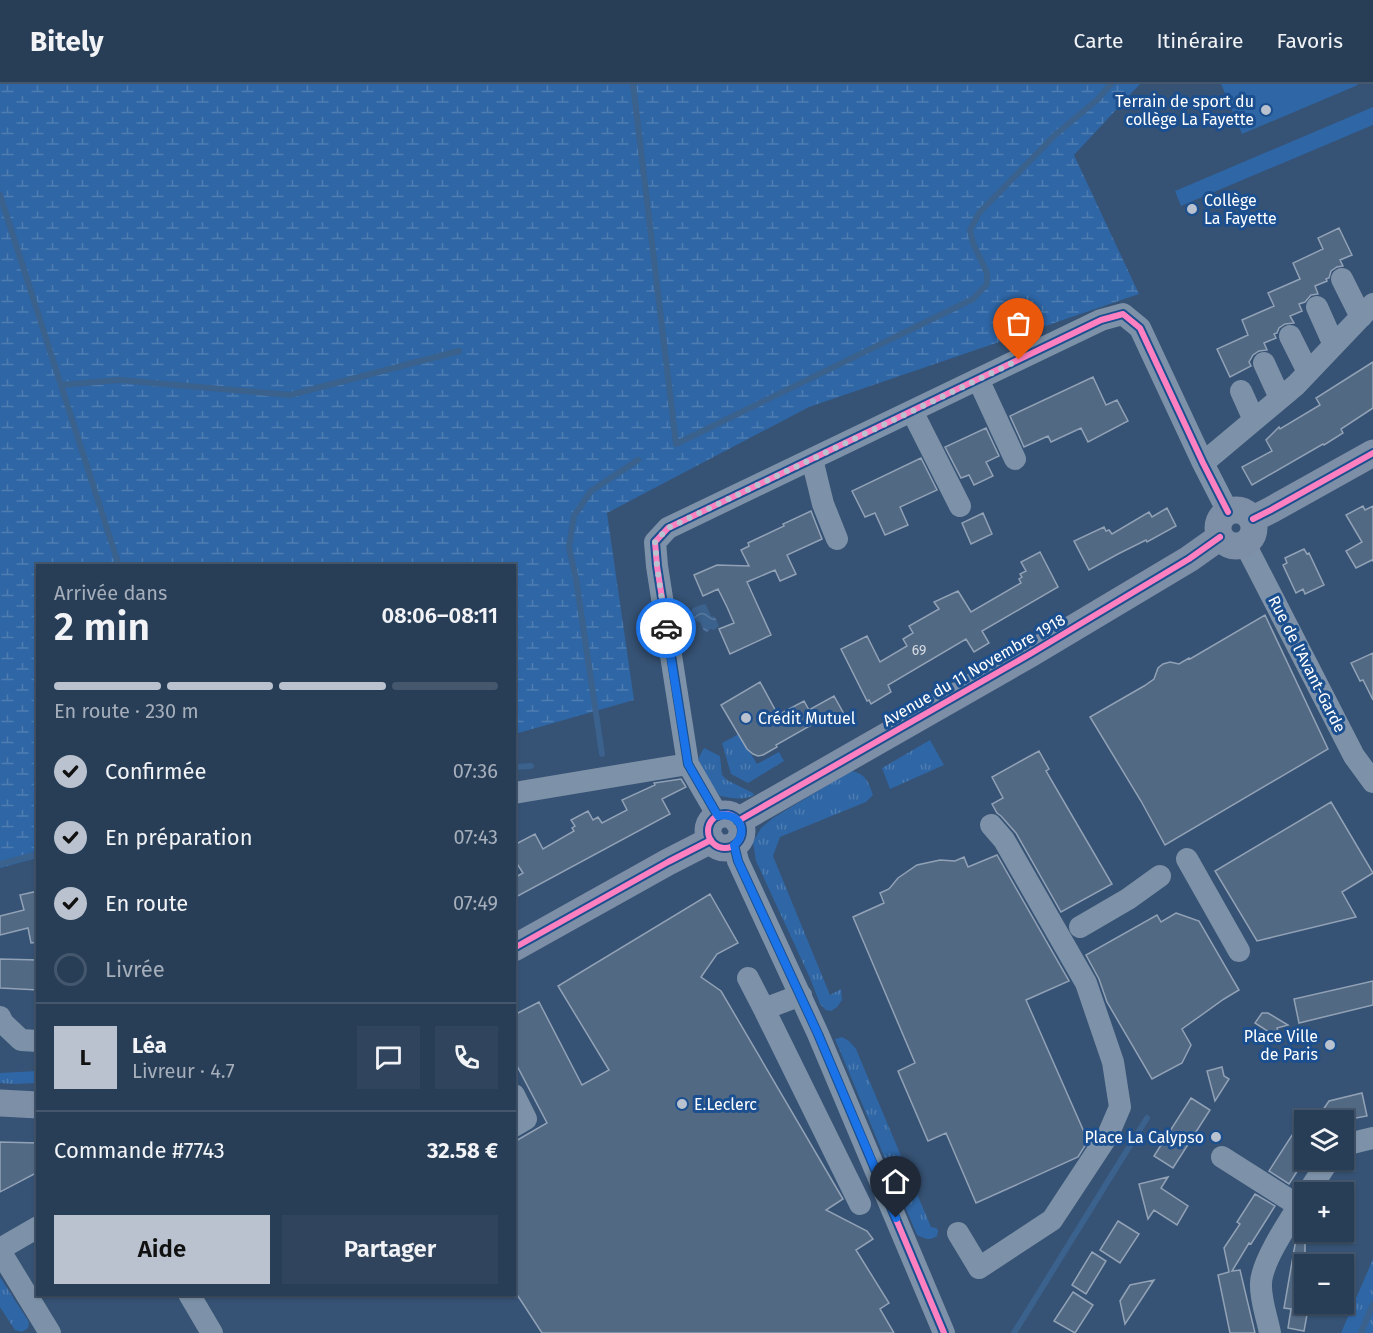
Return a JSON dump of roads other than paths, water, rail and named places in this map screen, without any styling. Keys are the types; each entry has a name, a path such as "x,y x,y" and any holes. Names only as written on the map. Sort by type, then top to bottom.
{"main road":[{"name":"Avenue du 11 Novembre 1918","path":"516,947 725,831 1030,654 1189,559 1236,528 1373,453"},
{"path":"0,1089 36,1092"},
{"path":"0,1102 36,1105"}],"street":[{"path":"1203,463 1296,385 1367,311 1342,279"},
{"path":"1317,307 1334,345"},
{"name":"Rue de l'Avant-Garde","path":"978,379 1101,320 1123,314 1140,328 1236,528 1354,756 1373,782"},
{"path":"1290,336 1308,372"},
{"path":"1264,363 1280,398"},
{"path":"944,1333 801,995 725,831 688,764 655,542 668,528 978,379 1015,459"},
{"path":"1241,391 1254,420"},
{"path":"918,408 965,503"},
{"path":"812,459 823,504 837,539"},
{"path":"516,793 688,764"},
{"path":"958,1233 980,1268 1052,1220 1108,1135 1120,1107 1113,1062 1086,984 1004,840 991,825"},
{"path":"1187,860 1239,951"},
{"path":"1080,927 1128,899 1160,876"},
{"path":"748,978 860,1204"},
{"path":"764,1009 801,995"},
{"path":"0,1017 3,1023 21,1040 36,1041"},
{"path":"516,1099 526,1119 516,1125"},
{"path":"1354,1143 1373,1138"},
{"path":"1222,1157 1294,1193"},
{"path":"1270,1333 1262,1296 1262,1272 1294,1215"},
{"path":"36,1228 0,1250 47,1332"},
{"path":"190,1296 212,1333"}],"water":[{"path":"704,604 719,626 707,632 691,612 693,608"}],"waterway":[{"path":"633,84 676,444 973,299 987,284 987,273 973,243 970,230 979,213 1055,135 1097,100 1111,84"},
{"path":"0,195 118,564"},
{"path":"61,385 119,380 290,395 459,351"},
{"path":"602,754 576,579 569,547 574,516 591,491 638,460"},
{"path":"516,767 531,766"},
{"path":"0,864 36,855"},
{"path":"1014,1333 1147,1118"},
{"path":"1361,1333 1373,1304"}],"place":[{"name":"Terrain de sport du collège La Fayette","path":"1266,110"},
{"name":"Collège La Fayette","path":"1192,209"},
{"name":"Crédit Mutuel","path":"746,718"},
{"name":"Place Ville de Paris","path":"1330,1045"},
{"name":"E.Leclerc","path":"682,1104"},
{"name":"Place La Calypso","path":"1216,1137"}]}
